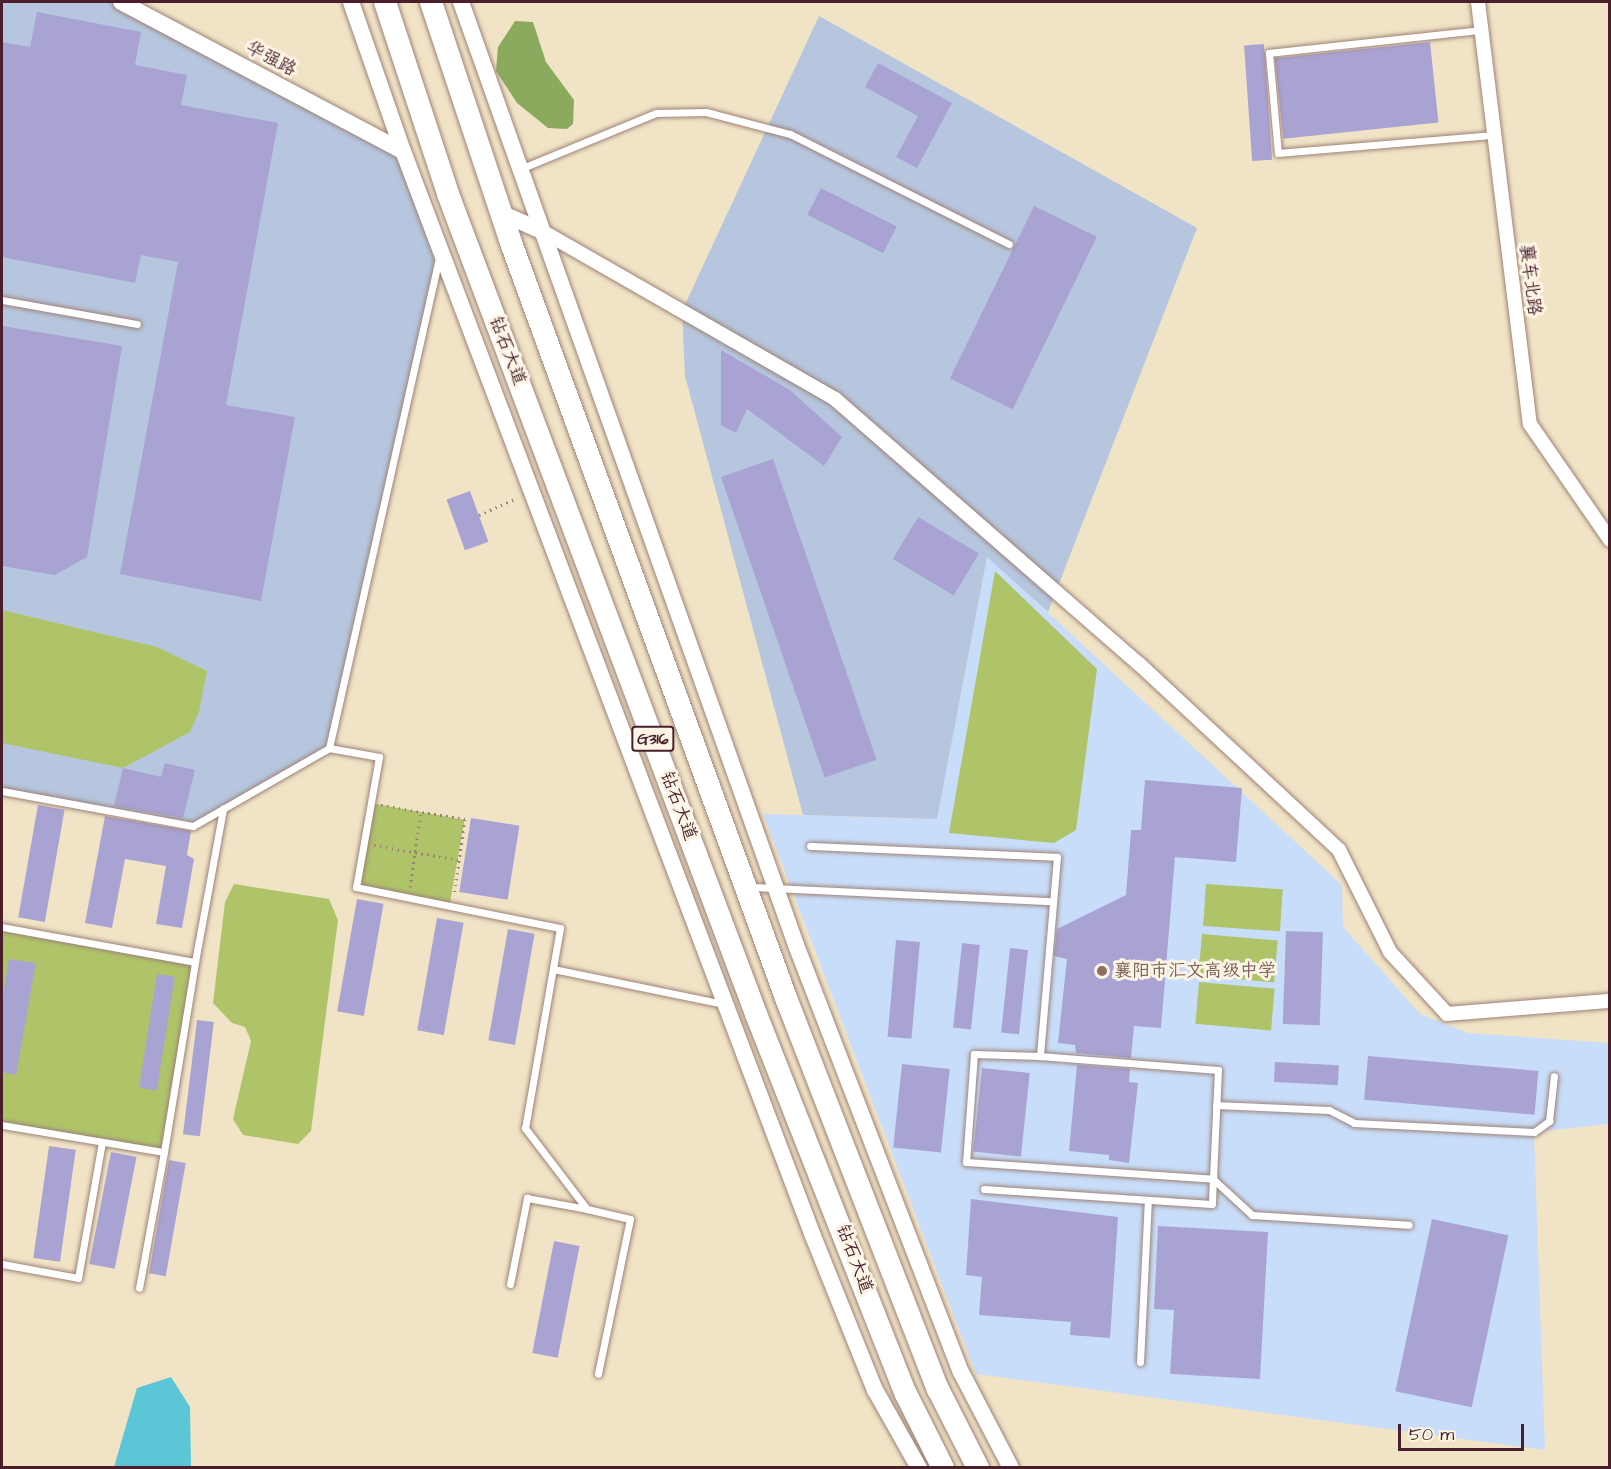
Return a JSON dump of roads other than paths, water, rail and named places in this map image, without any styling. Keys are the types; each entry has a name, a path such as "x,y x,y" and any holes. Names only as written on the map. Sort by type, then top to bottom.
{"highway":[{"name":"钻石大道","path":"385,2 431,142 756,1014 906,1394 943,1467"},
{"name":"钻石大道","path":"431,2 501,213 746,887 938,1389 978,1467"}],"street":[{"name":"华强路","path":"121,2 403,151"},
{"path":"351,2 403,151 726,1005 875,1390 918,1467"},
{"path":"462,2 777,890 961,1372 1011,1467"},
{"name":"襄车北路","path":"1478,2 1530,424 1610,540"},
{"path":"403,151 431,142"},
{"path":"501,213 542,231 835,399 1139,664 1339,850 1390,952 1448,1014 1610,1001"}],"lane":[{"path":"1480,30 1269,53 1278,153 1493,135"},
{"path":"520,169 656,113 706,112 790,134 1009,244"},
{"path":"329,748 441,249"},
{"path":"2,300 137,324"},
{"path":"2,791 193,826 329,748 379,757 356,887 561,927 525,1128 587,1209"},
{"path":"139,1288 223,809"},
{"path":"810,846 1057,857 1040,1056"},
{"path":"746,887 1053,901"},
{"path":"2,927 195,962"},
{"path":"553,969 726,1005"},
{"path":"984,1189 1212,1204 1213,1179 1216,1105 1218,1070 1040,1056 974,1054 966,1162 1213,1179 1252,1215 1409,1226"},
{"path":"1216,1105 1329,1110 1354,1123 1534,1132 1549,1121 1554,1076"},
{"path":"2,1125 164,1152"},
{"path":"2,1264 78,1278 102,1142"},
{"path":"510,1284 527,1198 630,1219 598,1374"},
{"path":"1140,1362 1148,1200"}],"water":[{"path":"171,1377 190,1407 191,1467 114,1467 137,1388"}],"place":[{"name":"襄阳市汇文高级中学","path":"1102,971"}]}
